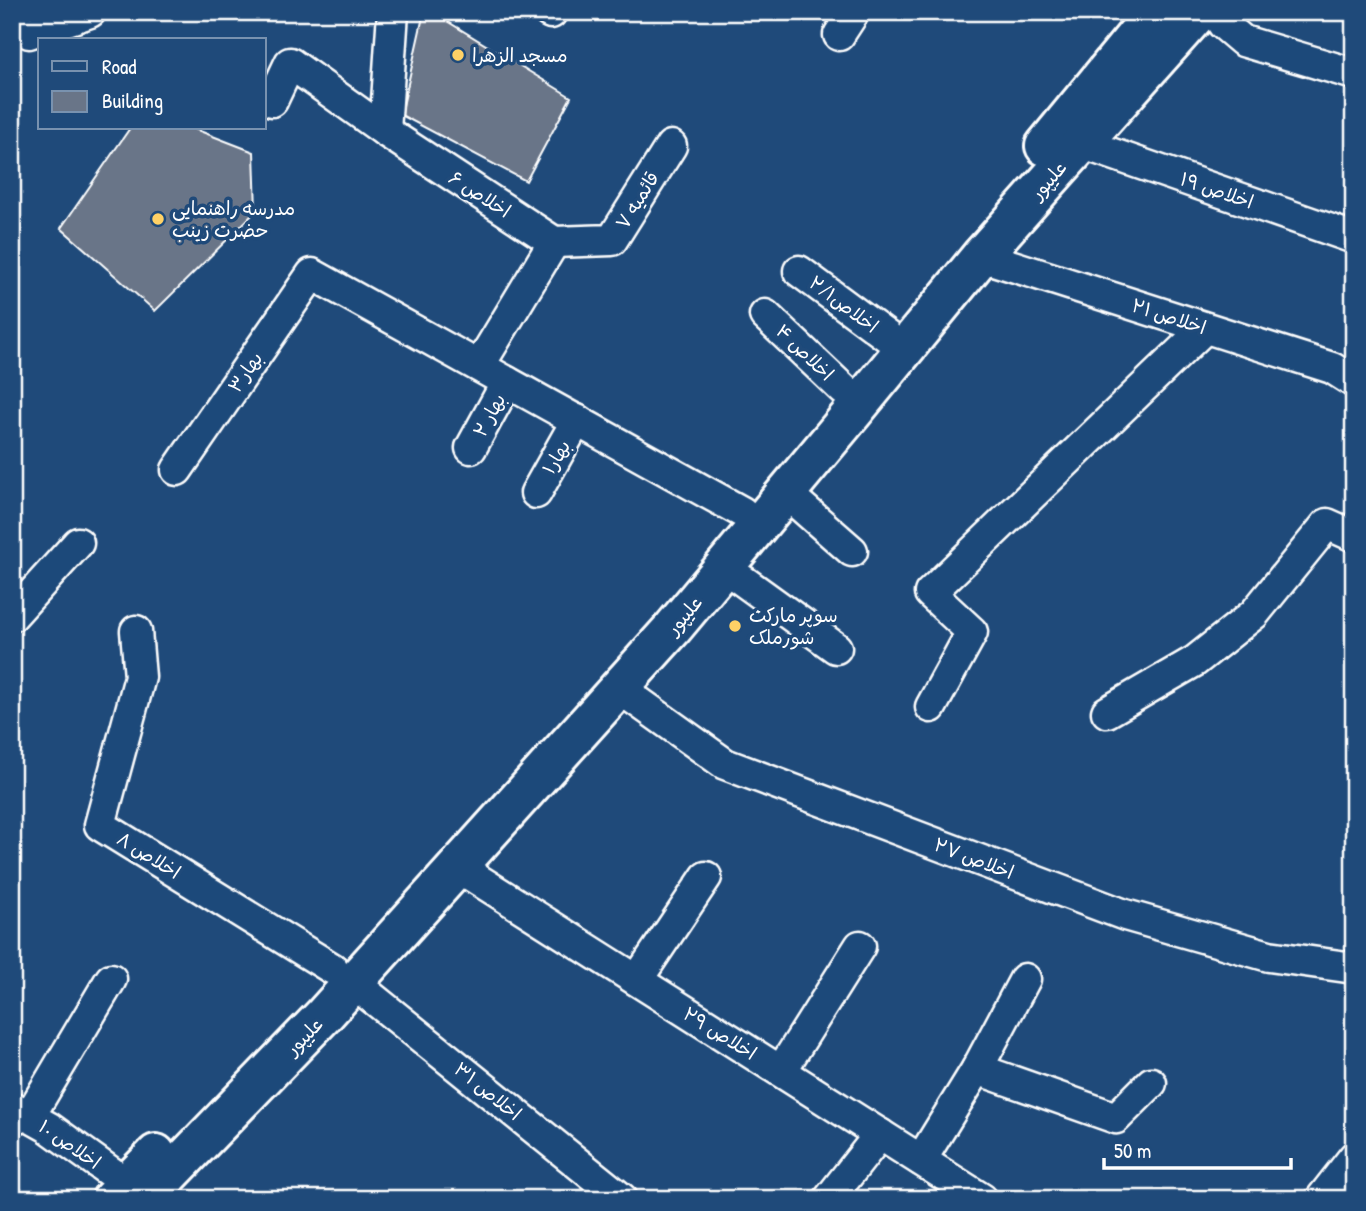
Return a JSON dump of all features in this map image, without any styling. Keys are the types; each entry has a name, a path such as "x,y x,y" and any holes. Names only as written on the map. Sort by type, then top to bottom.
{"main road":[{"name":"علیپور","path":"136,1196 343,976 458,867 673,628 724,567 752,517 844,390 1155,12"},
{"name":"علیپور","path":"343,976 398,900 591,682 674,593 752,517 786,493 981,256 1199,12"}],"street":[{"path":"12,23 29,33 90,12"},
{"path":"385,131 393,12"},
{"path":"1215,12 1223,24 1243,41 1354,74"},
{"name":"اخلاص ۶","path":"272,101 290,63 385,131 554,242"},
{"name":"اخلاص ۱۹","path":"1081,143 1354,238"},
{"name":"قائمیه ۷","path":"554,242 612,240 671,146"},
{"path":"554,242 479,366 752,517"},
{"name":"اخلاص ۲۱","path":"981,256 1332,368 1354,381"},
{"name":"اخلاص۲/۱","path":"799,271 888,337"},
{"name":"بهار۳","path":"177,470 312,274 479,366"},
{"name":"اخلاص ۴","path":"765,315 844,390"},
{"path":"931,707 972,632 930,593 1205,328"},
{"name":"بهار ۲","path":"471,448 507,382"},
{"name":"بهار۱","path":"536,493 577,421"},
{"path":"786,493 852,551"},
{"path":"1107,712 1195,661 1254,614 1327,524 1354,536"},
{"path":"12,616 78,543"},
{"path":"724,567 836,648"},
{"name":"اخلاص ۸","path":"136,631 140,677 100,825 343,976"},
{"name":"اخلاص ۲۷","path":"619,688 725,764 1125,915 1269,956 1354,968"},
{"name":"اخلاص ۲۹","path":"458,867 982,1199"},
{"path":"637,980 706,877"},
{"path":"781,1071 860,946"},
{"name":"اخلاص ۳۱","path":"343,976 622,1199"},
{"path":"21,1112 111,979"},
{"path":"921,1160 977,1069 1025,979"},
{"path":"977,1069 1116,1118 1151,1083"},
{"name":"اخلاص ۱۰","path":"21,1112 48,1127 136,1196"},
{"path":"829,1199 880,1134"},
{"path":"1321,1199 1354,1157"}],"building":[{"name":"مسجد الزهرا","path":"424,12 432,12 571,97 526,181 401,115"},
{"name":"مدرسه راهنمایی حضرت زینب","path":"129,130 197,130 254,152 256,211 155,311 61,228"}],"place":[{"name":"مسجد الزهرا","path":"458,55"},
{"name":"مدرسه راهنمایی حضرت زینب","path":"158,219"},
{"name":"سوپر مارکت شورملک","path":"735,626"}]}
